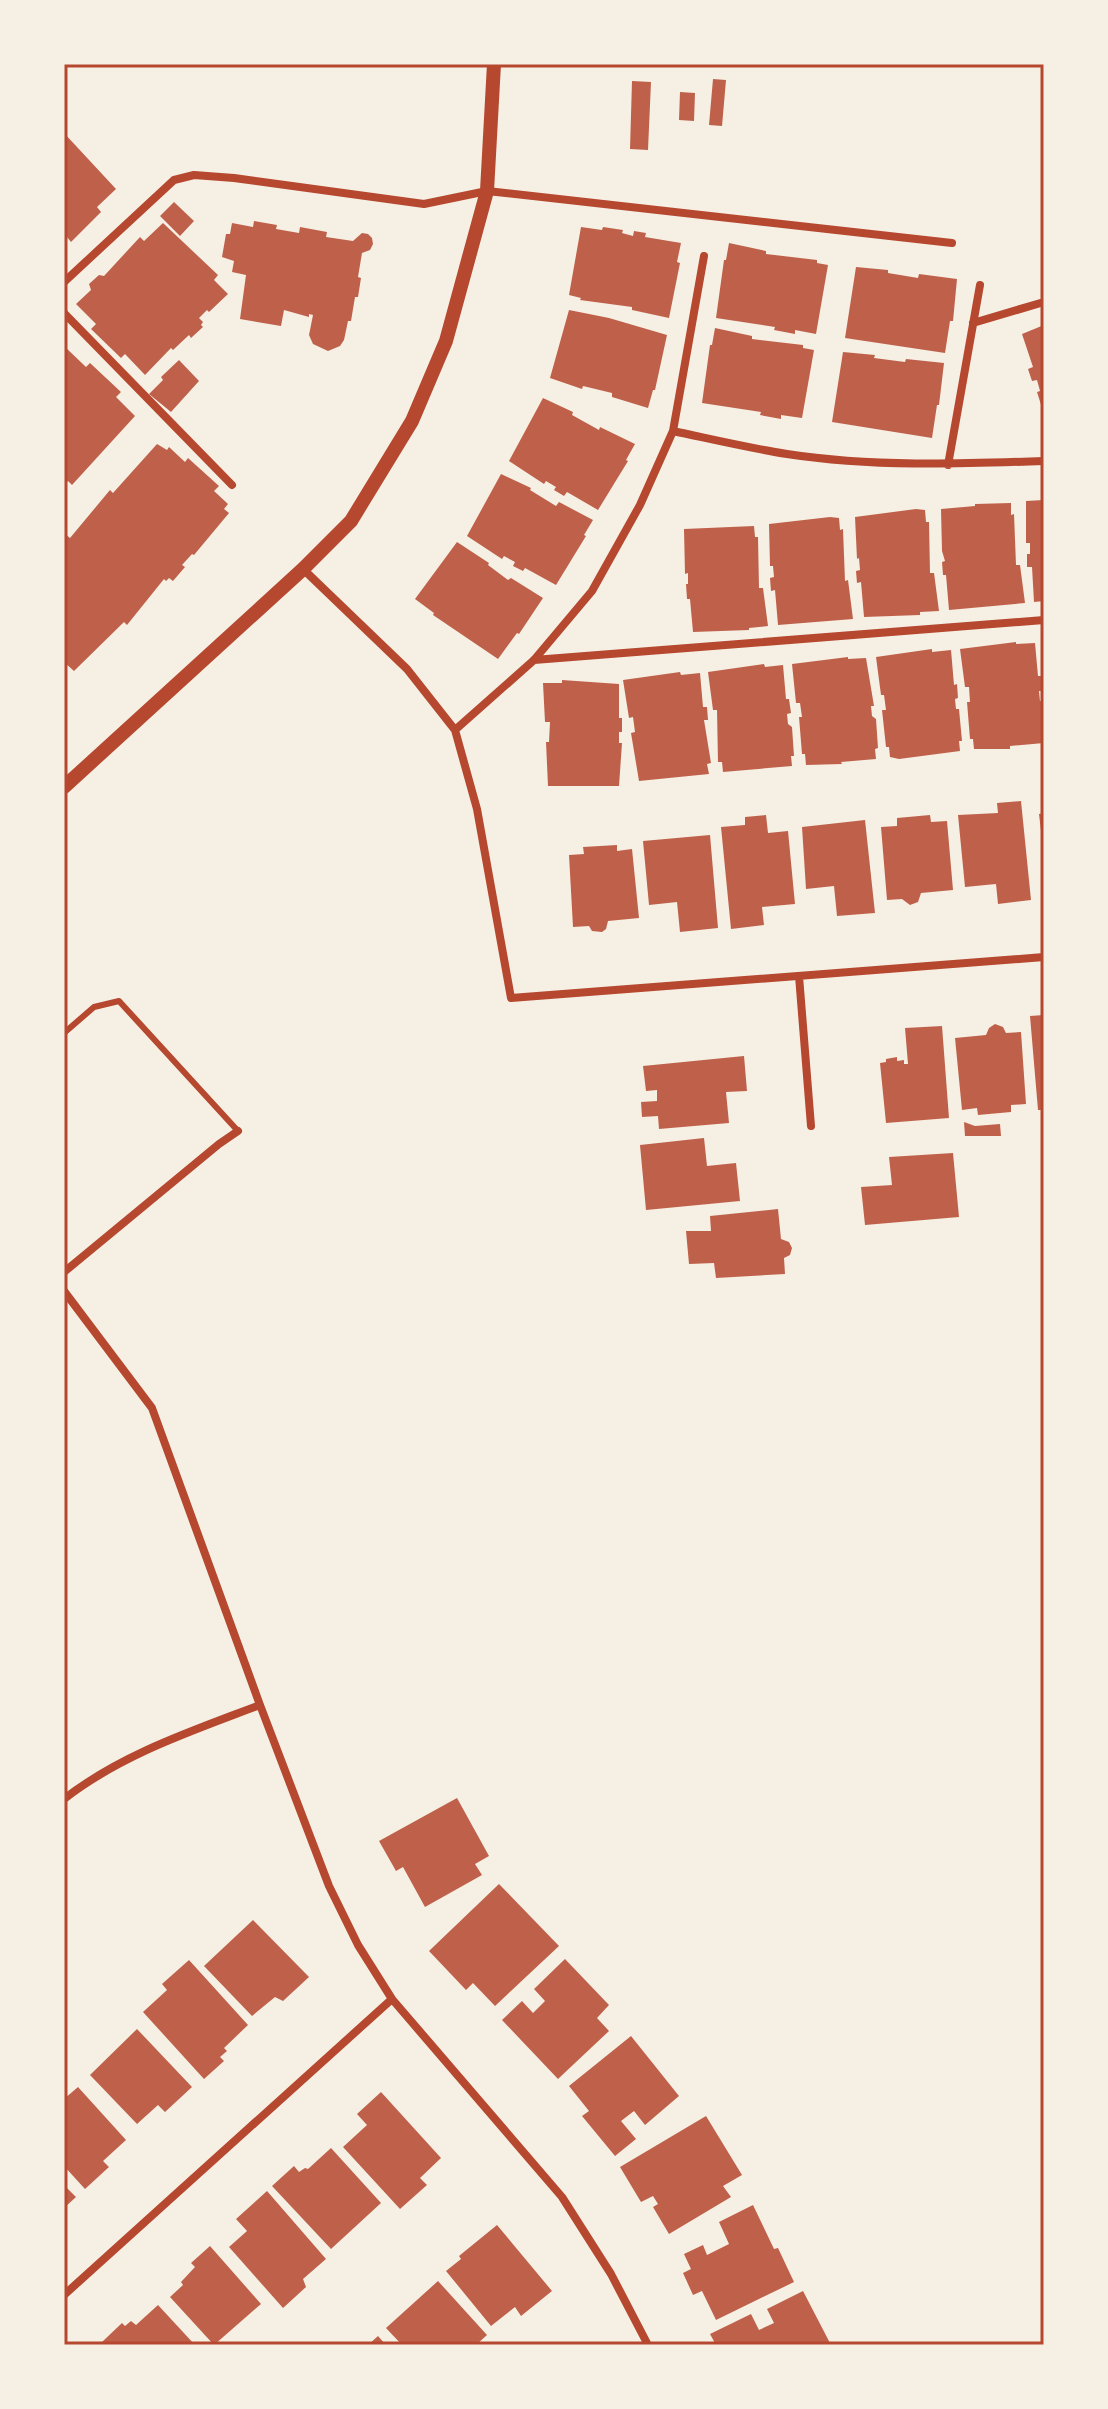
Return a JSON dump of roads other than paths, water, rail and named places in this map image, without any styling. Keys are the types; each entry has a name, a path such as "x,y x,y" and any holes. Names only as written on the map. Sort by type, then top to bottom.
{"street":[{"path":"64,787 303,569 351,521 412,421 446,341 487,191 494,64"},
{"path":"64,282 174,180 194,175 424,204 487,191 952,243"},
{"path":"455,730 534,660 592,591 640,505 673,431 704,256"},
{"path":"948,465 980,285"},
{"path":"973,323 1044,302"},
{"path":"64,313 232,485"},
{"path":"673,431 788,454 948,465 1044,461"},
{"path":"303,569 407,669 455,730 477,809 511,998 1044,957"},
{"path":"534,660 1044,620"},
{"path":"799,976 811,1126"},
{"path":"64,1272 238,1131"},
{"path":"64,1291 152,1408 329,1886 358,1945 392,1999 562,2197 600,2254 647,2343 634,2345"},
{"path":"64,1799 118,1763 260,1705"},
{"path":"64,2295 392,1999"}],"lane":[{"path":"64,1033 94,1007 119,1001 238,1131"}]}
